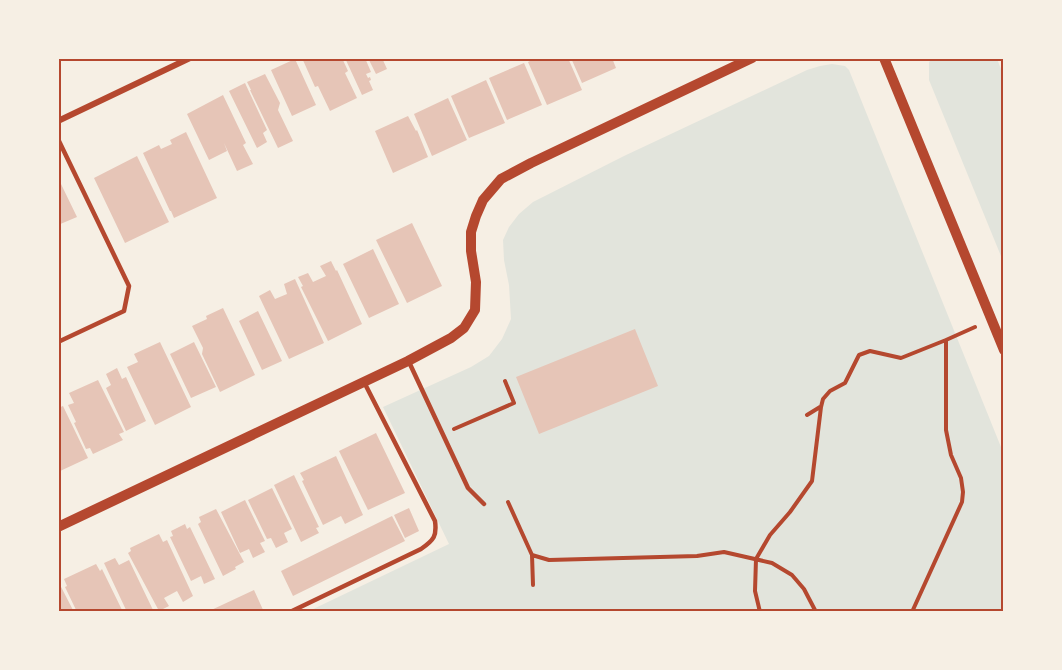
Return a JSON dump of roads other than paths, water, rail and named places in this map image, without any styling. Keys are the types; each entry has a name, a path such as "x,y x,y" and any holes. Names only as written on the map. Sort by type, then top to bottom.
{"street":[{"path":"58,121 190,58"},
{"path":"58,527 408,361 450,338 464,328 475,310 476,282 471,251 471,232 483,200 501,179 752,58"},
{"path":"884,58 1004,350"}],"lane":[{"path":"58,139 129,286 124,311 58,342"},
{"path":"408,361 468,488 484,504"},
{"path":"290,612 421,549 431,542 436,532 435,520 364,382"}]}
